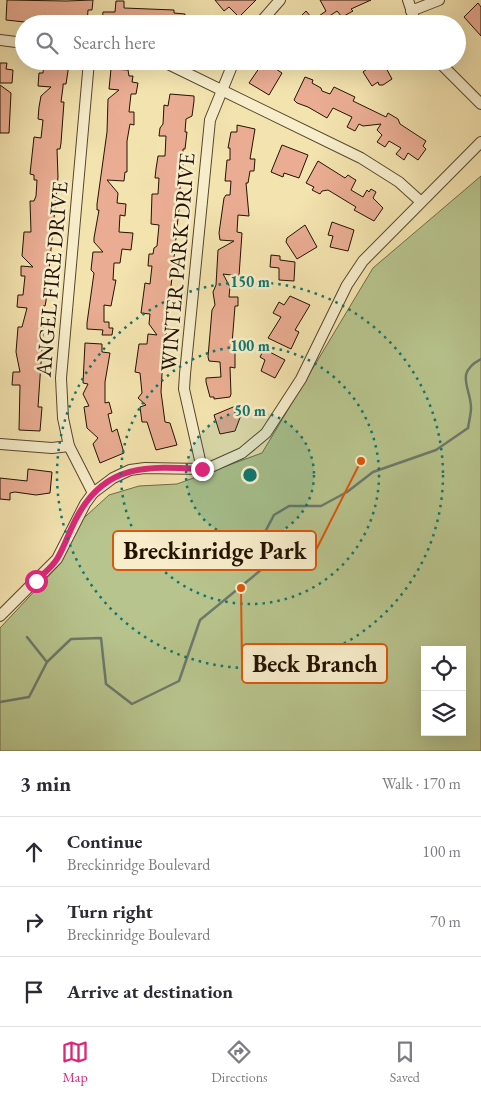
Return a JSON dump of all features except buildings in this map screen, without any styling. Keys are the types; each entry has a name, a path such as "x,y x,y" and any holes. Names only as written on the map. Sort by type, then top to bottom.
{"street":[{"path":"267,15 280,0"},
{"path":"408,0 413,15"},
{"path":"411,11 440,0"},
{"path":"0,40 15,42"},
{"name":"ANGEL FIRE DRIVE","path":"88,70 61,378 64,418 70,446 93,493"},
{"path":"181,70 361,158 398,182 420,201"},
{"name":"WINTER PARK DRIVE","path":"202,469 184,389 184,374 210,120 230,70"},
{"path":"447,70 481,104"},
{"path":"0,616 57,559 76,518 93,493 113,478 130,470 144,468 202,469 242,453 266,433 300,379 354,273 420,201 481,142"},
{"path":"0,444 52,448 70,446"}],"green space":[{"path":"481,176 481,751 0,751 0,628 58,566 76,525 109,495 139,486 177,484 262,453 373,268"}],"waterway":[{"path":"0,702 29,697 47,662 71,639 101,638 106,684 132,704 179,681 200,620 267,565 276,548 265,532 274,515 289,506 321,506 347,492 373,472 436,450 468,428 471,408 466,375 473,364 481,359"},
{"path":"27,637 46,661"}],"place":[{"name":"Breckinridge Park","path":"361,461"},
{"name":"Beck Branch","path":"241,588"}],"route":[{"path":"36,581 57,559 76,518 93,493 113,478 130,470 144,468 202,469"}]}
